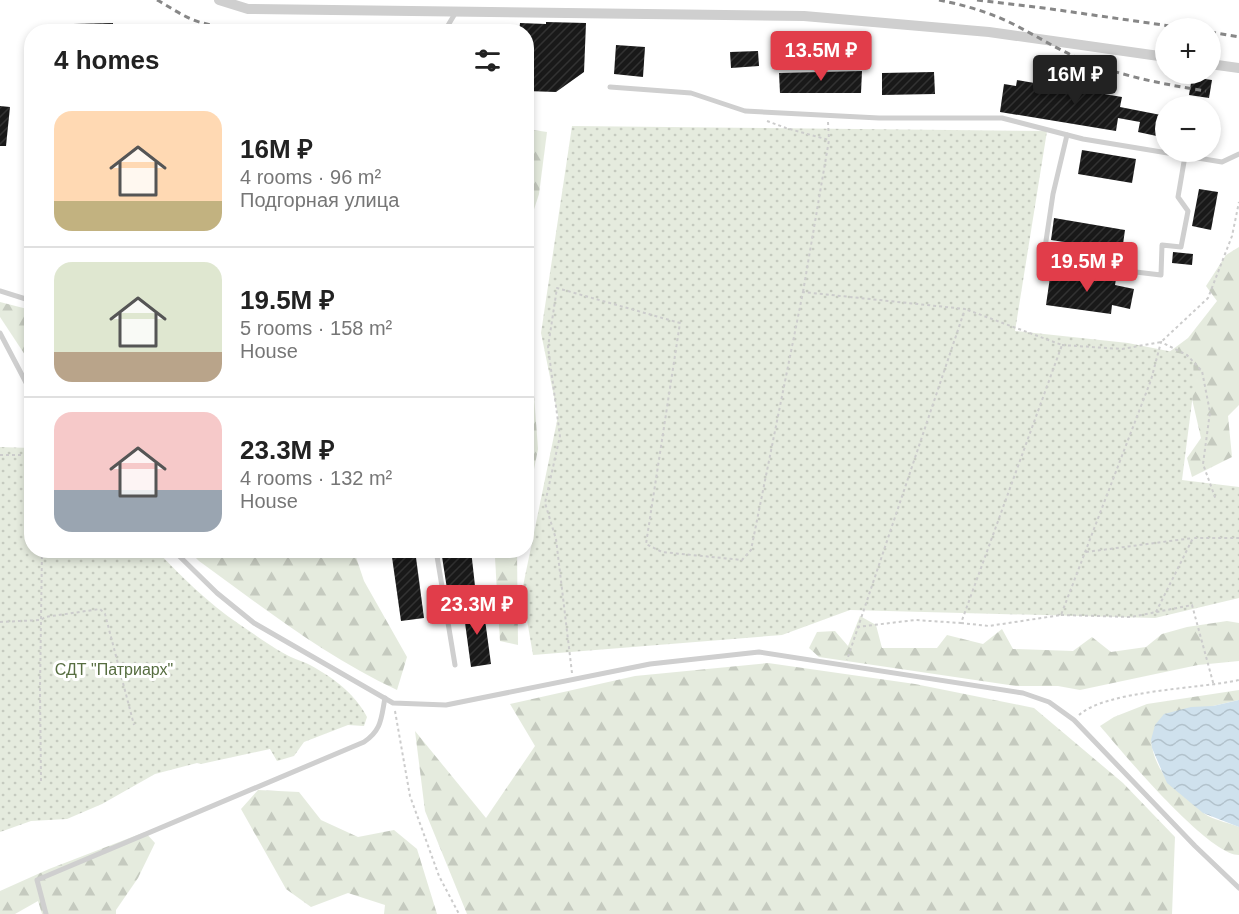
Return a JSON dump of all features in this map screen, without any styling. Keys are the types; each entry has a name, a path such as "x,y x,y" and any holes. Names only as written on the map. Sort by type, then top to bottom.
{"street":[{"path":"219,0 248,9 804,16 989,32 1155,55"},
{"path":"1221,66 1239,68"}],"lane":[{"path":"449,24 457,10"},
{"path":"610,87 691,93 745,111 879,118 1002,118 1067,135 1155,151"},
{"path":"1067,135 1053,194 1043,261 1161,275 1162,245 1181,247 1188,211 1178,197 1184,162"},
{"path":"1221,162 1239,154"},
{"path":"0,291 24,298"},
{"path":"0,333 24,379"},
{"path":"181,558 217,593 254,623 393,703 446,705 650,664 759,652 1023,693 1049,702 1074,720 1195,846 1239,888"},
{"path":"437,558 455,665"},
{"path":"46,914 37,880 364,742 374,735 379,727 385,698"}],"path":[{"path":"573,679 556,539 545,503 560,436 548,347 557,288 680,323 646,544 662,552 742,560 751,550 803,292 829,140 828,116"},
{"path":"766,120 829,140"},
{"path":"1061,615 1151,380 1161,342 1208,298 1232,236 1239,202"},
{"path":"803,292 966,309 1062,345 1122,349 1161,342 1187,355 1202,371 1210,412 1203,464 1216,500"},
{"path":"845,666 966,309"},
{"path":"961,623 1062,345"},
{"path":"0,455 24,455"},
{"path":"1085,552 1193,538 1239,538"},
{"path":"1156,612 1193,538"},
{"path":"41,781 39,690 42,558"},
{"path":"857,627 915,620 989,626 1061,615 1131,617 1192,605 1214,686"},
{"path":"0,622 41,620 45,617 100,609 105,614 134,726"},
{"path":"1074,720 1090,708 1121,698 1214,686 1239,680"},
{"path":"393,703 410,796 439,876 459,914"}],"green space":[{"path":"572,126 1047,131 1015,331 1128,343 1193,356 1194,386 1182,480 1239,487 1239,598 1155,618 850,610 782,635 533,655 522,591 529,558 534,558 534,533 558,416 541,333"},
{"path":"534,130 547,132 539,194 534,209"},
{"path":"1239,247 1239,405 1228,416 1232,457 1192,477 1187,458 1201,438 1189,386 1153,364 1188,338 1217,301 1206,286 1226,255"},
{"path":"0,302 24,308 24,353 0,317"},
{"path":"534,395 538,449 534,469"},
{"name":"СДТ \"Патриарх\"","path":"0,447 24,448 24,558 164,558 228,616 279,651 333,679 356,700 367,717 364,726 348,725 304,742 294,756 277,761 270,749 197,763 155,774 102,804 67,819 31,821 0,832"},
{"path":"196,558 356,558 364,581 407,657 397,690 320,647"},
{"path":"495,558 517,558 518,645 500,641"},
{"path":"860,616 876,625 882,648 937,648 947,635 983,644 1002,629 1013,649 1073,651 1092,637 1111,652 1146,647 1162,634 1187,627 1227,621 1239,623 1239,661 1198,665 1080,690 1058,686 1016,686 819,657 809,648 817,632 835,631 848,646"},
{"path":"768,663 915,684 1034,708 1123,783 1175,837 1172,914 467,914 425,811 415,731 486,818 535,746 510,704 635,676"},
{"path":"1239,690 1239,700 1213,706 1151,740 1155,759 1175,789 1208,816 1239,827 1239,855 1225,851 1187,821 1145,778 1100,726 1114,717 1147,704"},
{"path":"258,790 299,792 321,820 358,837 394,830 417,849 437,914 384,914 385,905 348,893 311,907 286,889 241,809"},
{"path":"145,832 155,843 138,878 116,910 116,914 42,914 38,901 15,914 0,914 0,891 49,869"}],"water":[{"path":"1239,700 1239,827 1203,813 1167,783 1152,748 1151,740 1155,725 1164,714 1191,707 1213,706"}],"building":[{"path":"546,22 586,23 584,72 556,92 534,91 534,24 520,24 520,23 546,24"},
{"path":"616,45 645,47 643,77 614,74"},
{"path":"758,51 759,66 731,68 730,52"},
{"path":"862,71 861,93 780,93 779,73"},
{"path":"934,72 935,94 882,95 882,73"},
{"path":"1062,74 1083,77 1081,90 1122,97 1120,107 1155,114 1155,136 1138,132 1140,122 1118,118 1116,131 1000,112 1004,84 1016,86 1017,80 1046,85 1046,80 1061,82"},
{"path":"1191,84 1211,84 1209,96 1189,95"},
{"path":"0,106 10,107 6,146 0,146"},
{"path":"1082,150 1136,159 1132,183 1078,174"},
{"path":"1199,189 1218,192 1211,230 1192,226"},
{"path":"1054,218 1125,230 1122,251 1051,240"},
{"path":"1173,252 1193,254 1192,265 1172,263"},
{"path":"1051,270 1116,279 1115,285 1134,289 1130,309 1112,305 1111,314 1046,305"},
{"path":"392,558 416,558 424,618 401,621"},
{"path":"442,558 472,558 475,586 447,589"},
{"path":"483,605 491,664 471,667 463,608"}],"railway":[{"path":"157,0 191,19 207,24"},
{"path":"939,0 995,16 1070,54 1109,70 1206,91"},
{"path":"977,0 1155,24"},
{"path":"1221,34 1239,37"}]}
